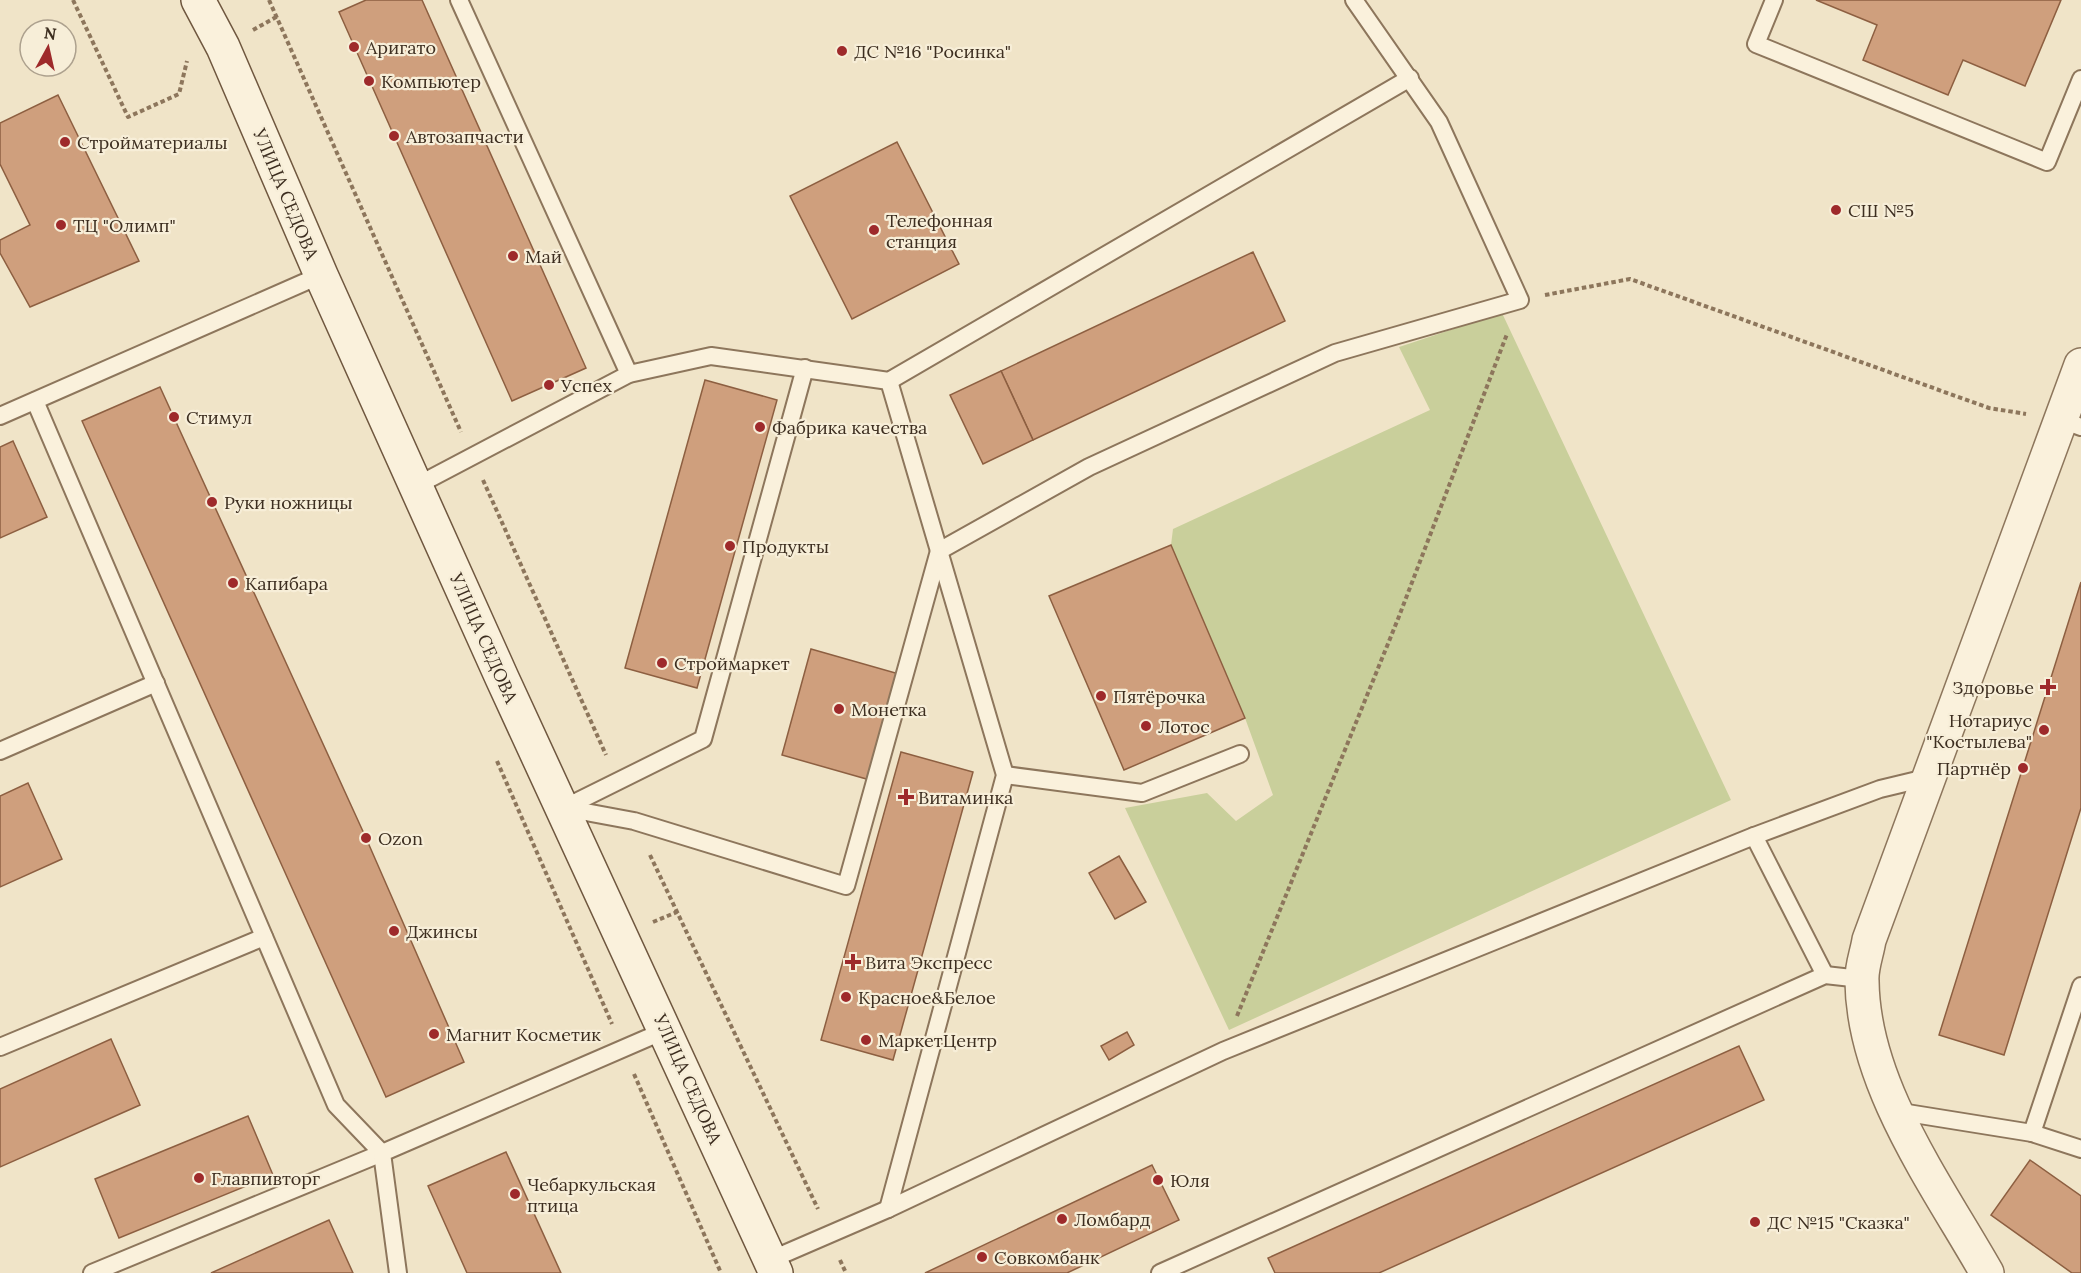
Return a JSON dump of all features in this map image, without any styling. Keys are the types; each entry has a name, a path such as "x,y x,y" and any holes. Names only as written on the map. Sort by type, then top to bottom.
{"main road":[{"name":"УЛИЦА СЕДОВА","path":"198,0 223,46 321,275 416,486 773,1267"},
{"path":"1987,1273 1895,1111 1868,1038 1862,979 1869,940 1930,777 2072,424 2081,365"}],"lane":[{"path":"459,0 629,374"},
{"path":"564,808 634,821 846,886 939,551 1089,467 1335,353 1520,300 1450,143 1410,78 1354,0"},
{"path":"1774,0 1756,44 2047,162 2081,79"},
{"path":"416,486 629,374 711,356 889,381 1410,78"},
{"path":"0,416 321,275"},
{"path":"564,808 703,739 806,368"},
{"path":"888,1209 1005,775 889,381"},
{"path":"35,401 336,1105 382,1153 398,1273"},
{"path":"0,751 156,683"},
{"path":"1005,775 1142,793 1240,754"},
{"path":"773,1267 830,1234 888,1209 1223,1051 1754,836 1880,789 1930,777"},
{"path":"1754,836 1825,975"},
{"path":"0,1047 264,937"},
{"path":"1160,1273 1825,975 1862,979"},
{"path":"2032,1133 2081,986"},
{"path":"92,1273 382,1153 666,1030"},
{"path":"1895,1111 2032,1133 2081,1149"}],"path":[{"path":"73,0 128,117 179,94 187,61"},
{"path":"269,0 618,780"},
{"path":"1223,1051 1398,619 1520,300 1630,279 1989,408 2072,424"},
{"path":"634,821 830,1234 846,1273"}],"green space":[{"path":"1502,313 1731,800 1229,1030 1125,808 1207,793 1236,821 1273,795 1245,718 1171,545 1173,529 1430,410 1399,347"}],"building":[{"path":"366,0 422,0 586,368 512,401 339,12"},
{"path":"1816,0 2061,0 2025,86 1963,60 1948,95 1863,60 1877,25"},
{"path":"58,95 139,261 30,307 0,253 0,240 30,225 0,164 0,123"},
{"name":"Телефонная станция","path":"897,142 959,264 852,319 790,196"},
{"path":"1253,252 1285,321 1033,440 1001,371"},
{"path":"1001,371 1033,440 983,464 950,395"},
{"path":"705,380 777,400 697,688 625,668"},
{"path":"160,387 366,838 464,1062 386,1097 82,421"},
{"path":"13,441 47,517 0,538 0,447"},
{"path":"1171,545 1245,718 1124,770 1049,596"},
{"path":"2081,582 2081,808 2004,1055 1939,1035"},
{"path":"811,649 899,674 870,780 782,755"},
{"path":"901,752 973,772 893,1060 821,1040"},
{"path":"28,783 62,859 0,887 0,796"},
{"path":"1119,856 1146,902 1115,919 1089,873"},
{"path":"1127,1032 1134,1045 1109,1060 1101,1046"},
{"path":"111,1039 140,1105 0,1167 0,1089"},
{"path":"1739,1046 1764,1100 1379,1273 1275,1273 1268,1258"},
{"path":"248,1116 273,1175 119,1238 95,1179"},
{"path":"506,1152 561,1273 467,1273 428,1186"},
{"path":"2030,1160 2081,1196 2081,1273 2072,1273 1991,1215"},
{"path":"1152,1165 1179,1220 1067,1273 925,1273"},
{"path":"329,1220 353,1273 211,1273"}],"place":[{"name":"Аригато","path":"354,47"},
{"name":"ДС №16 \"Росинка\"","path":"842,51"},
{"name":"Компьютер","path":"369,81"},
{"name":"Автозапчасти","path":"394,136"},
{"name":"Стройматериалы","path":"65,142"},
{"name":"СШ №5","path":"1836,210"},
{"name":"ТЦ \"Олимп\"","path":"61,225"},
{"name":"Телефонная станция","path":"874,230"},
{"name":"Май","path":"513,256"},
{"name":"Успех","path":"549,385"},
{"name":"Стимул","path":"174,417"},
{"name":"Фабрика качества","path":"760,427"},
{"name":"Руки ножницы","path":"212,502"},
{"name":"Продукты","path":"730,546"},
{"name":"Капибара","path":"233,583"},
{"name":"Строймаркет","path":"662,663"},
{"name":"Здоровье","path":"2048,687"},
{"name":"Пятёрочка","path":"1101,696"},
{"name":"Монетка","path":"839,709"},
{"name":"Лотос","path":"1146,726"},
{"name":"Нотариус \"Костылева\"","path":"2044,730"},
{"name":"Партнёр","path":"2023,768"},
{"name":"Витаминка","path":"906,797"},
{"name":"Ozon","path":"366,838"},
{"name":"Джинсы","path":"394,931"},
{"name":"Вита Экспресс","path":"853,962"},
{"name":"Красное&Белое","path":"846,997"},
{"name":"Магнит Косметик","path":"434,1034"},
{"name":"МаркетЦентр","path":"866,1040"},
{"name":"Главпивторг","path":"199,1178"},
{"name":"Юля","path":"1158,1180"},
{"name":"Чебаркульская птица","path":"515,1194"},
{"name":"Ломбард","path":"1062,1219"},
{"name":"ДС №15 \"Сказка\"","path":"1755,1222"},
{"name":"Совкомбанк","path":"982,1257"}]}
